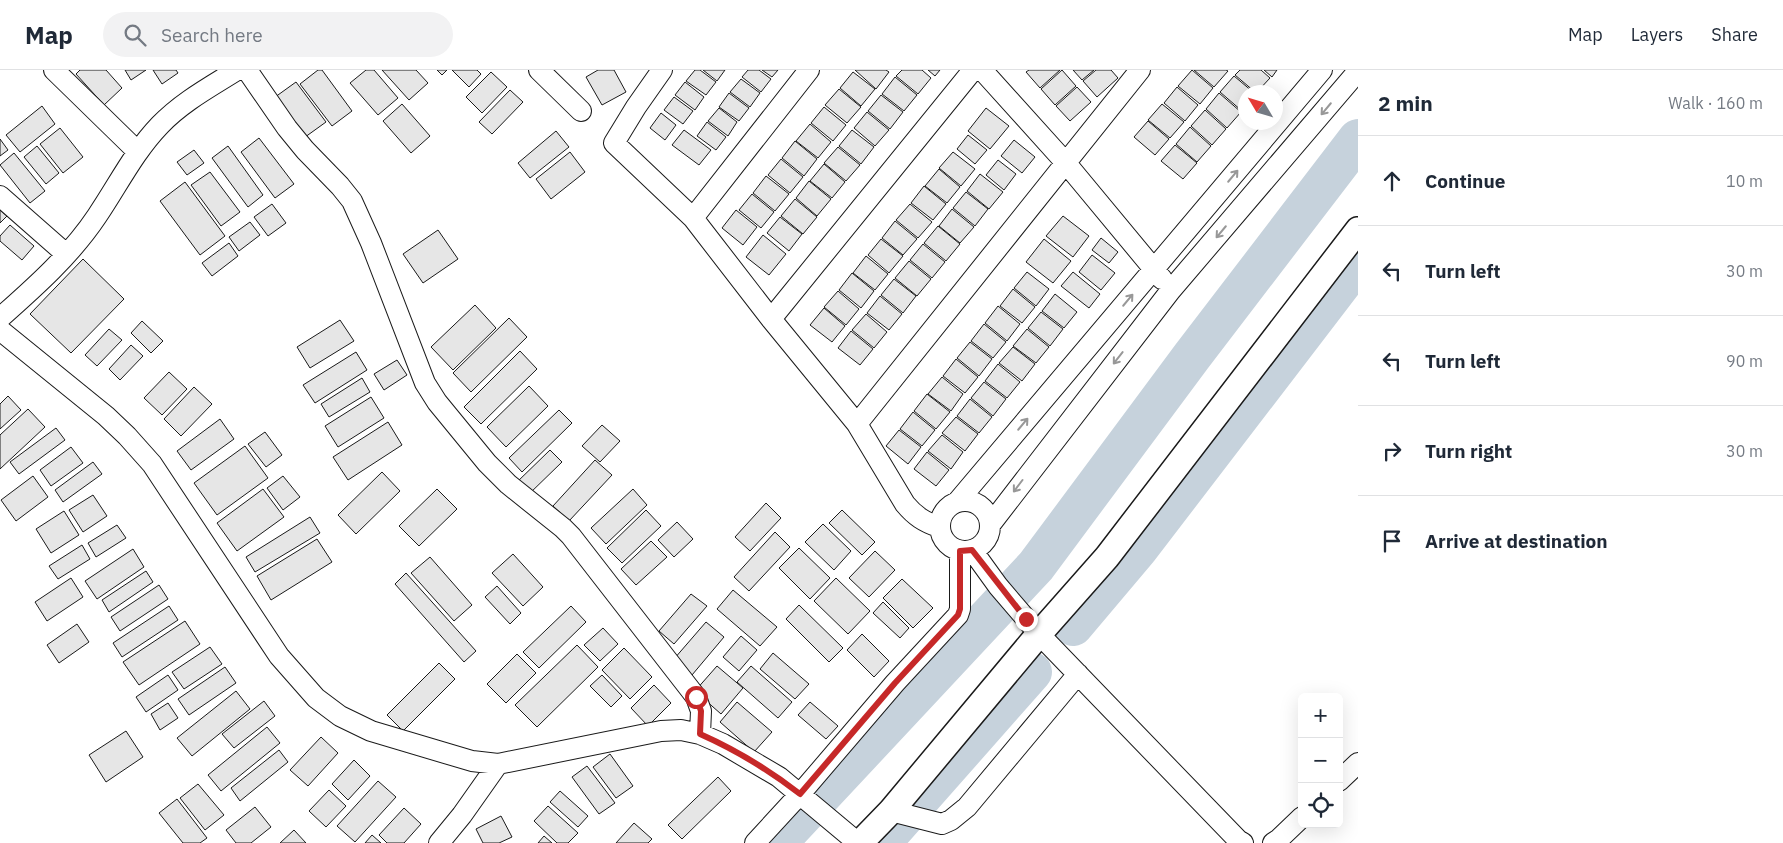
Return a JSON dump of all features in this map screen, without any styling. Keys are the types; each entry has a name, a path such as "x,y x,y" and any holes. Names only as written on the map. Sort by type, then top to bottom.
{"street":[{"path":"54,70 137,151"},
{"path":"0,318 30,291 66,254 96,217 137,151 160,125 186,102 237,70"},
{"path":"247,70 287,128 305,150 340,186 352,202 371,243 425,383 437,402 508,484 571,536 696,697 701,711 700,734"},
{"path":"539,70 581,111"},
{"path":"662,70 614,142 694,218 770,319 856,424 905,504 914,515 925,522 939,527"},
{"path":"694,218 809,70"},
{"path":"770,319 974,70"},
{"path":"982,70 1065,162 1172,290"},
{"path":"958,501 973,502 985,510 990,525 989,533 979,546 966,550 952,548 946,543 939,527 944,511 958,501 1322,70"},
{"path":"990,525 1172,290 1358,71"},
{"path":"856,424 1134,73"},
{"path":"0,196 66,254"},
{"path":"0,330 106,416 152,464 279,656 316,698 340,716 371,731 472,762 498,764 661,731 681,730 700,734 723,744 779,777 859,843 902,814 1032,627 1108,557 1358,230"},
{"path":"966,550 1032,627 1243,843"},
{"path":"755,843 805,799 895,683 958,615 966,550"},
{"path":"902,814 942,824 951,820 967,807 1078,674"},
{"path":"1343,777 1358,763"},
{"path":"439,843 462,815 498,764"},
{"path":"1273,843 1298,821"}],"building":[{"path":"80,70 106,70 122,88 104,105 76,74"},
{"path":"125,70 146,70 131,80"},
{"path":"153,70 176,70 178,73 162,84"},
{"path":"318,70 322,70 352,111 332,126 300,84"},
{"path":"366,70 374,70 398,98 378,115 350,83"},
{"path":"382,70 416,70 428,83 409,100"},
{"path":"437,70 447,70 442,75"},
{"path":"452,70 477,70 481,74 469,87"},
{"path":"598,70 614,70 626,92 602,105 586,77"},
{"path":"695,70 700,70 716,82 706,95 686,81"},
{"path":"703,70 725,70 717,81"},
{"path":"748,70 759,70 771,79 761,92 742,77"},
{"path":"762,70 778,70 772,77"},
{"path":"855,70 886,70 889,72 876,89"},
{"path":"902,70 922,70 931,78 918,94 896,76"},
{"path":"928,70 940,70 935,76"},
{"path":"1029,70 1060,70 1040,88 1026,72"},
{"path":"1062,70 1076,86 1055,105 1041,89"},
{"path":"1073,70 1094,70 1082,80"},
{"path":"1096,70 1111,70 1118,78 1097,97 1083,81"},
{"path":"1192,70 1213,88 1200,104 1178,86"},
{"path":"1194,70 1226,70 1228,71 1214,87"},
{"path":"1240,70 1261,70 1270,78 1264,85 1247,85 1235,75"},
{"path":"1264,70 1277,70 1272,77"},
{"path":"491,72 507,87 482,113 466,97"},
{"path":"853,72 875,89 861,106 840,88"},
{"path":"1234,76 1245,85 1238,85 1238,108 1220,92"},
{"path":"895,77 917,95 904,111 882,94"},
{"path":"741,79 760,93 750,107 730,92"},
{"path":"296,82 326,122 301,140 271,100"},
{"path":"685,82 704,97 695,110 675,95"},
{"path":"1077,87 1091,102 1070,121 1056,106"},
{"path":"1177,87 1198,105 1185,121 1164,103"},
{"path":"839,89 861,107 847,123 825,105"},
{"path":"510,90 523,102 492,134 479,122"},
{"path":"729,93 749,108 739,121 719,107"},
{"path":"1219,93 1238,109 1238,115 1227,128 1206,109"},
{"path":"881,95 903,112 890,129 868,111"},
{"path":"674,97 693,111 683,124 664,110"},
{"path":"402,104 430,136 411,153 383,121"},
{"path":"1162,104 1184,122 1170,138 1148,120"},
{"path":"42,106 55,124 20,152 6,135"},
{"path":"824,107 846,125 833,141 811,123"},
{"path":"719,108 737,122 728,136 708,121"},
{"path":"986,108 1009,126 990,149 968,131"},
{"path":"1205,110 1226,129 1212,145 1191,126"},
{"path":"867,112 889,130 875,146 854,128"},
{"path":"661,113 676,125 665,140 650,128"},
{"path":"1148,121 1169,139 1155,155 1134,137"},
{"path":"707,122 726,137 716,150 697,136"},
{"path":"810,124 831,142 818,158 796,141"},
{"path":"1190,127 1211,146 1197,162 1176,144"},
{"path":"60,128 83,157 63,173 40,144"},
{"path":"684,130 711,150 699,165 672,145"},
{"path":"852,130 874,147 861,164 839,146"},
{"path":"556,131 569,147 530,178 518,163"},
{"path":"968,135 987,150 975,164 957,149"},
{"path":"259,138 294,184 275,198 241,152"},
{"path":"0,139 8,150 0,156"},
{"path":"1014,140 1035,157 1022,173 1001,156"},
{"path":"795,141 817,159 804,176 782,158"},
{"path":"1175,145 1197,163 1183,179 1161,161"},
{"path":"37,146 59,173 46,184 24,157"},
{"path":"228,146 263,195 248,207 212,158"},
{"path":"838,147 860,165 846,181 824,163"},
{"path":"194,150 204,163 187,175 177,162"},
{"path":"570,152 585,172 551,199 536,179"},
{"path":"953,152 975,169 961,186 939,168"},
{"path":"14,153 45,191 30,203 0,165"},
{"path":"781,159 803,177 790,193 768,175"},
{"path":"998,160 1016,174 1004,190 986,175"},
{"path":"824,164 845,182 832,198 810,181"},
{"path":"939,169 960,187 947,203 925,186"},
{"path":"210,172 240,212 221,226 191,185"},
{"path":"980,174 1003,192 989,209 967,191"},
{"path":"766,176 789,194 775,211 753,193"},
{"path":"809,181 831,199 817,216 796,198"},
{"path":"185,182 225,236 200,255 160,201"},
{"path":"924,186 946,204 933,220 911,203"},
{"path":"966,192 988,209 975,226 953,208"},
{"path":"752,194 774,212 761,228 739,210"},
{"path":"795,199 817,217 803,234 781,216"},
{"path":"272,204 286,223 268,236 254,217"},
{"path":"910,204 932,222 918,238 896,220"},
{"path":"952,209 974,227 960,243 939,226"},
{"path":"0,210 7,216 0,223"},
{"path":"736,210 757,227 743,245 722,228"},
{"path":"1063,216 1089,236 1073,257 1046,236"},
{"path":"780,217 802,234 789,251 767,233"},
{"path":"895,221 917,239 903,255 882,238"},
{"path":"250,222 260,235 239,251 229,237"},
{"path":"10,225 34,246 22,260 0,241 0,236"},
{"path":"938,226 960,244 946,261 924,243"},
{"path":"438,230 458,259 423,283 403,254"},
{"path":"763,235 786,254 769,275 746,257"},
{"path":"1101,238 1118,252 1109,263 1092,250"},
{"path":"881,239 903,256 889,273 868,255"},
{"path":"1044,239 1071,261 1053,283 1026,262"},
{"path":"229,243 238,256 212,276 202,263"},
{"path":"923,244 945,262 932,278 910,260"},
{"path":"1092,255 1115,273 1101,290 1079,272"},
{"path":"866,256 888,274 875,290 853,273"},
{"path":"83,259 124,299 71,353 30,314"},
{"path":"909,261 931,279 917,296 895,278"},
{"path":"1027,272 1049,289 1036,306 1014,288"},
{"path":"1073,272 1100,294 1089,308 1061,286"},
{"path":"852,273 874,291 861,308 839,290"},
{"path":"894,279 916,296 903,313 881,295"},
{"path":"1013,289 1035,307 1022,323 1000,306"},
{"path":"838,291 859,309 846,325 824,307"},
{"path":"1055,294 1077,312 1064,328 1042,311"},
{"path":"880,296 902,314 889,330 867,313"},
{"path":"475,305 496,328 453,370 431,347"},
{"path":"998,306 1020,324 1007,341 985,323"},
{"path":"824,308 845,326 832,342 810,325"},
{"path":"1041,312 1063,329 1050,346 1028,328"},
{"path":"866,314 887,332 874,348 852,330"},
{"path":"509,318 527,337 471,392 453,373"},
{"path":"340,320 354,341 310,368 297,347"},
{"path":"142,321 163,341 151,353 131,333"},
{"path":"984,324 1006,342 993,358 971,341"},
{"path":"109,329 122,340 97,366 85,355"},
{"path":"1027,329 1049,347 1036,363 1013,346"},
{"path":"851,331 873,349 860,365 838,348"},
{"path":"970,342 992,359 979,376 957,358"},
{"path":"131,345 143,356 120,380 109,369"},
{"path":"1013,347 1035,364 1022,381 999,363"},
{"path":"520,351 537,369 481,424 464,407"},
{"path":"356,352 367,370 315,403 303,385"},
{"path":"956,359 978,377 965,393 943,376"},
{"path":"397,360 407,375 384,390 374,374"},
{"path":"998,364 1020,382 1007,398 985,381"},
{"path":"169,372 187,389 162,415 144,398"},
{"path":"942,377 963,394 951,411 928,394"},
{"path":"362,378 370,392 329,417 321,404"},
{"path":"984,382 1006,399 993,416 971,398"},
{"path":"529,386 548,406 506,447 487,427"},
{"path":"194,387 212,404 181,436 164,419"},
{"path":"927,394 950,412 936,429 914,411"},
{"path":"8,396 21,410 0,429 0,404"},
{"path":"371,397 384,418 338,447 325,426"},
{"path":"970,399 992,417 979,433 957,416"},
{"path":"28,409 45,427 0,469 0,435"},
{"path":"559,410 572,423 522,472 509,458"},
{"path":"913,412 935,430 922,446 900,429"},
{"path":"956,417 978,434 965,451 942,433"},
{"path":"220,419 234,439 191,470 177,451"},
{"path":"388,422 402,445 348,480 333,457"},
{"path":"602,425 620,441 600,462 582,446"},
{"path":"56,428 65,440 19,474 10,462"},
{"path":"899,430 921,447 908,464 886,446"},
{"path":"265,432 282,455 266,467 248,444"},
{"path":"942,435 963,452 951,469 928,451"},
{"path":"245,446 268,478 217,515 194,483"},
{"path":"71,447 83,463 51,486 40,470"},
{"path":"550,450 562,462 527,496 515,484"},
{"path":"927,452 949,470 936,486 914,469"},
{"path":"595,460 612,475 569,521 553,506"},
{"path":"93,462 102,474 63,502 55,490"},
{"path":"382,472 400,491 356,534 338,515"},
{"path":"33,476 48,497 16,521 1,500"},
{"path":"283,476 300,497 283,510 267,488"},
{"path":"263,489 284,517 237,551 217,523"},
{"path":"437,489 457,509 419,546 399,526"},
{"path":"633,489 647,505 606,544 591,528"},
{"path":"93,495 107,516 83,532 69,510"},
{"path":"766,503 781,518 750,551 735,537"},
{"path":"646,510 661,526 622,563 607,548"},
{"path":"842,510 875,542 862,555 829,523"},
{"path":"64,511 79,535 51,553 36,529"},
{"path":"310,517 320,533 255,572 246,557"},
{"path":"677,522 693,539 674,557 658,540"},
{"path":"823,524 851,551 834,570 805,542"},
{"path":"117,525 126,538 96,557 88,543"},
{"path":"775,532 790,547 749,591 734,577"},
{"path":"317,539 332,562 271,600 257,576"},
{"path":"651,541 667,557 636,585 621,569"},
{"path":"82,545 90,559 58,579 49,566"},
{"path":"799,548 830,578 810,599 779,568"},
{"path":"133,549 144,567 97,599 85,581"},
{"path":"875,551 895,570 869,597 849,578"},
{"path":"513,554 543,587 523,606 492,573"},
{"path":"430,557 472,605 454,621 411,573"},
{"path":"146,571 153,582 109,612 102,600"},
{"path":"406,573 476,651 464,662 395,584"},
{"path":"71,578 83,597 47,621 35,602"},
{"path":"836,578 870,611 848,634 814,601"},
{"path":"902,579 933,608 913,628 883,598"},
{"path":"159,585 168,599 120,631 111,617"},
{"path":"497,586 521,613 510,624 485,597"},
{"path":"733,590 777,627 760,646 717,609"},
{"path":"691,594 707,606 674,644 659,631"},
{"path":"883,602 909,628 900,638 873,613"},
{"path":"799,605 843,648 829,662 786,619"},
{"path":"169,606 178,620 122,657 113,643"},
{"path":"571,606 586,622 539,668 523,652"},
{"path":"185,621 200,644 139,685 123,662"},
{"path":"706,622 724,637 692,675 674,659"},
{"path":"77,624 89,642 59,663 47,645"},
{"path":"603,628 618,644 600,661 584,645"},
{"path":"862,634 889,661 874,677 847,650"},
{"path":"741,636 757,650 739,671 723,657"},
{"path":"577,645 598,667 537,727 515,705"},
{"path":"210,647 222,664 184,689 172,672"},
{"path":"624,648 652,677 630,699 602,670"},
{"path":"773,653 809,684 795,699 760,669"},
{"path":"517,654 536,673 506,703 487,684"},
{"path":"439,663 455,679 403,731 387,715"},
{"path":"717,666 743,688 721,714 695,691"},
{"path":"751,666 792,702 778,718 737,682"},
{"path":"225,667 236,683 189,715 178,699"},
{"path":"168,675 178,690 146,712 136,697"},
{"path":"602,675 622,696 611,707 590,686"},
{"path":"654,685 671,703 648,726 631,708"},
{"path":"236,691 250,709 192,756 177,738"},
{"path":"264,701 275,716 234,748 222,734"},
{"path":"737,702 772,732 754,752 720,722"},
{"path":"810,702 838,726 826,739 798,715"},
{"path":"168,703 178,718 160,730 151,714"},
{"path":"267,727 280,743 221,791 208,775"},
{"path":"126,731 143,757 106,782 89,755"},
{"path":"321,737 338,753 308,786 290,770"},
{"path":"279,750 288,762 240,801 231,788"},
{"path":"610,754 633,786 616,798 593,767"},
{"path":"354,760 370,776 348,800 332,784"},
{"path":"587,766 615,803 599,814 572,777"},
{"path":"718,777 731,791 682,839 668,825"},
{"path":"378,781 396,797 355,842 337,826"},
{"path":"198,784 224,815 205,830 180,798"},
{"path":"329,790 346,806 326,827 309,811"},
{"path":"560,791 588,816 578,827 550,802"},
{"path":"177,799 207,838 200,843 183,843 159,813"},
{"path":"548,806 578,833 568,843 557,843 534,821"},
{"path":"255,807 271,827 251,843 236,843 226,830"},
{"path":"404,808 421,824 404,843 387,843 379,835"},
{"path":"501,816 512,837 499,843 483,843 476,829"},
{"path":"634,823 652,839 648,843 616,843"},
{"path":"294,830 306,843 280,843"},
{"path":"372,835 381,843 365,843"},
{"path":"544,836 552,843 538,843"}],"waterway":[{"path":"777,843 1036,566 1192,356 1358,139"},
{"path":"1073,626 1138,549 1358,262"},
{"path":"881,843 1032,672"}],"route":[{"path":"696,697 701,711 700,734 723,744 757,763 779,777 800,794 895,683 958,615 960,609 960,551 972,550 998,586 1026,619"}]}
